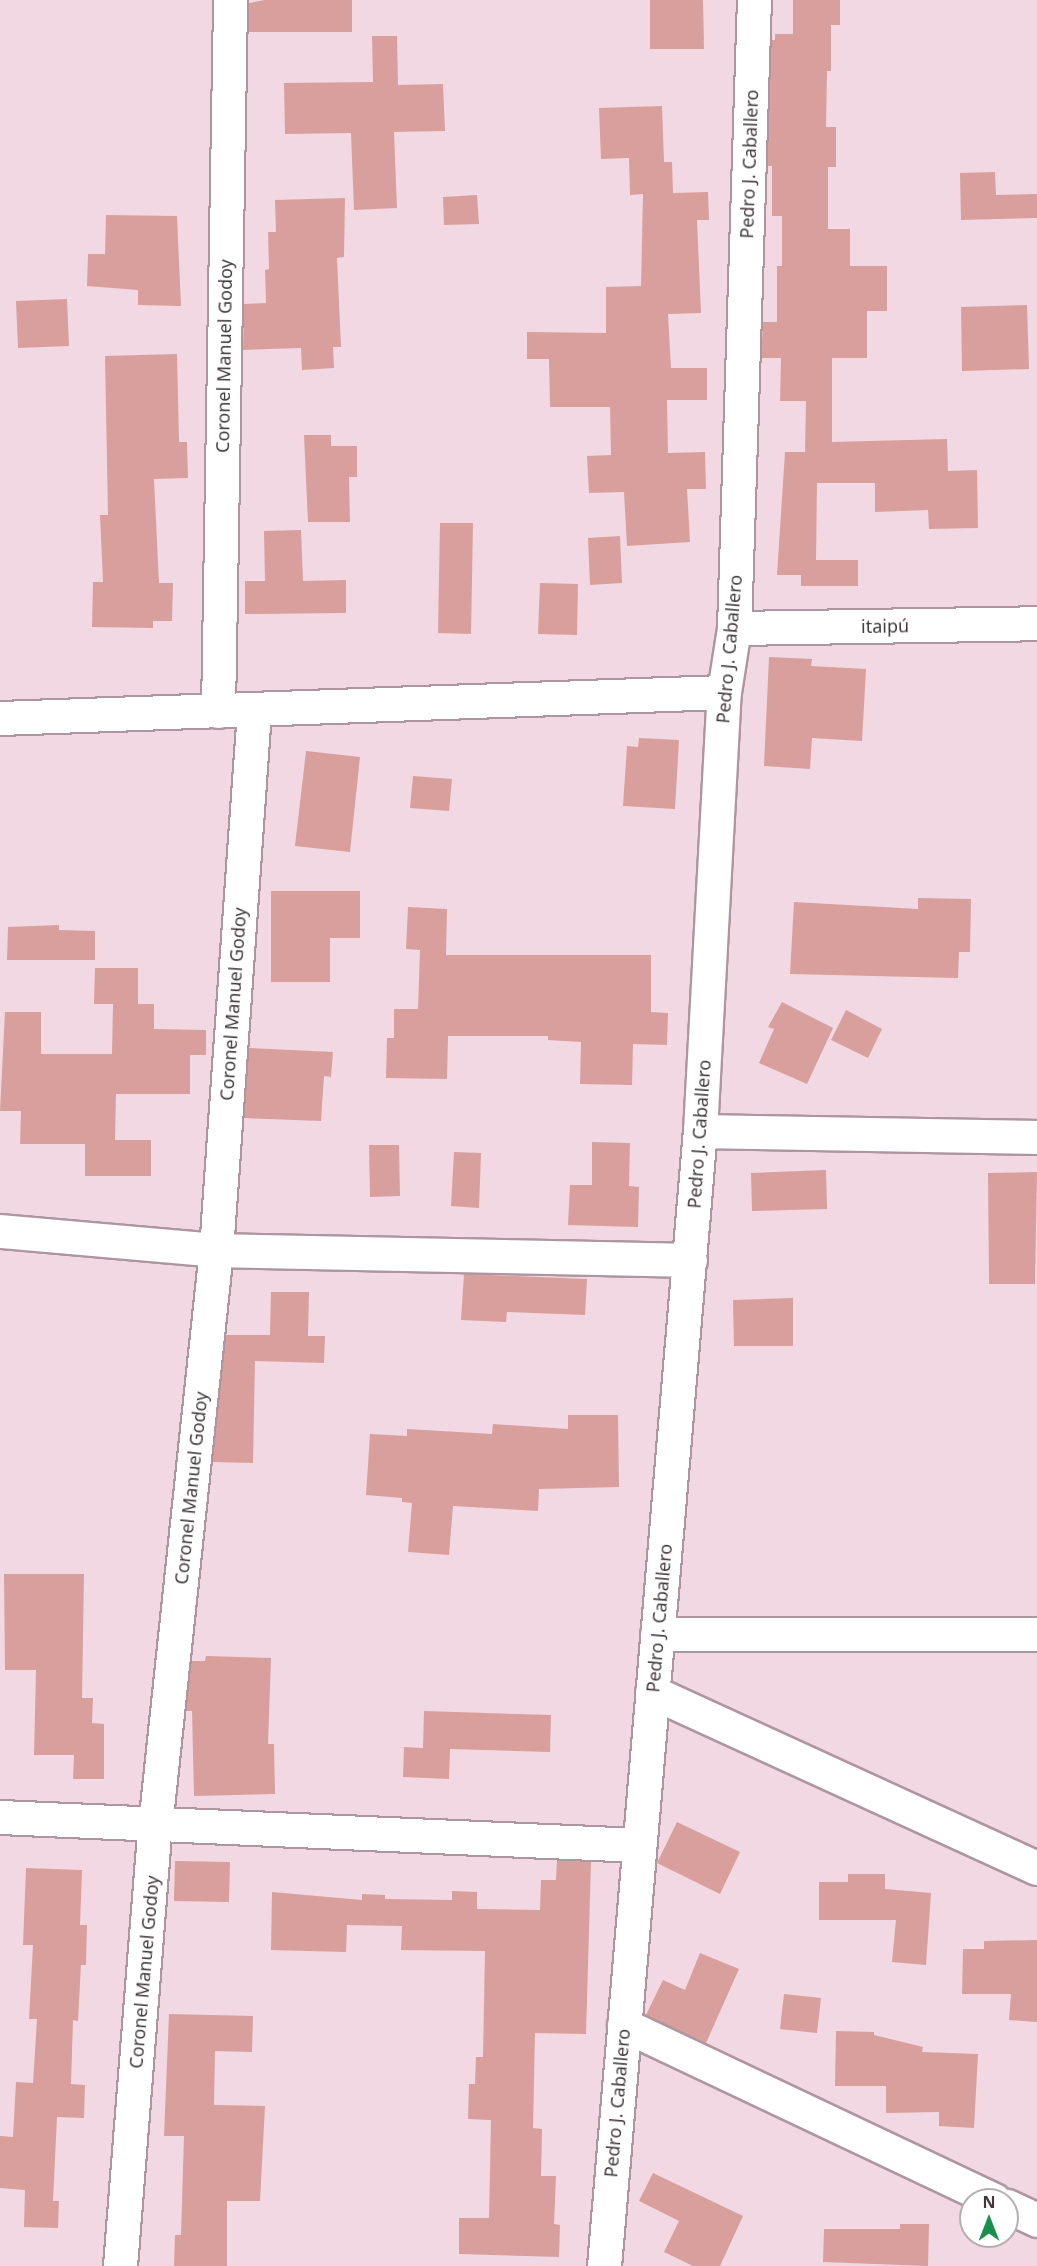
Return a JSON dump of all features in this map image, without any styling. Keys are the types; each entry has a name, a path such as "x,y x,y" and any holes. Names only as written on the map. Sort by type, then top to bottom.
{"street":[{"name":"Coronel Manuel Godoy","path":"218,711 230,0"},
{"name":"Pedro J. Caballero","path":"604,2266 690,1260 700,1131 724,692 734,628 754,0"},
{"name":"itaipú","path":"734,628 1037,623"},
{"path":"0,718 724,692"},
{"name":"Coronel Manuel Godoy","path":"120,2266 156,1826 216,1250 254,710"},
{"path":"700,1131 1037,1137"},
{"path":"0,1231 216,1250 690,1260"},
{"path":"657,1635 1037,1634"},
{"path":"652,1692 1037,1868"},
{"path":"0,1817 156,1826 639,1845"},
{"path":"624,2025 969,2188"},
{"path":"1019,2212 1037,2220"}],"building":[{"path":"265,0 352,0 352,32 249,32 249,3"},
{"path":"650,0 703,0 704,49 650,49"},
{"path":"793,0 840,0 840,25 831,25 831,71 827,71 826,127 836,127 836,167 828,167 828,229 850,229 850,266 887,266 887,311 867,311 867,358 832,358 832,442 947,439 948,471 977,470 978,528 929,529 928,510 875,512 875,483 817,483 816,560 858,560 858,586 801,586 801,575 777,575 785,452 805,452 806,401 780,401 781,358 761,358 763,322 777,322 777,266 782,266 782,216 772,216 772,166 767,166 771,40 775,40 775,34 793,34"},
{"path":"372,36 397,36 398,85 443,84 445,131 394,132 397,208 354,210 351,133 285,134 284,83 373,82"},
{"path":"662,106 664,162 672,162 673,193 708,192 709,220 697,220 701,313 668,314 671,368 707,368 707,400 667,400 668,453 705,452 706,489 687,489 690,542 627,546 624,492 589,493 587,456 611,455 610,407 550,407 549,359 527,359 527,332 606,333 606,287 641,286 643,194 630,195 629,158 601,159 599,108"},
{"path":"995,172 996,195 1037,194 1037,218 961,220 960,173"},
{"path":"477,195 479,224 444,225 443,197"},
{"path":"345,198 344,257 337,258 341,347 333,347 334,368 302,370 301,348 243,350 244,304 266,303 265,270 269,269 268,232 276,232 275,200"},
{"path":"106,215 177,216 181,306 138,305 138,290 87,286 88,254 105,254"},
{"path":"67,299 69,346 18,348 16,301"},
{"path":"1027,305 1029,369 962,371 961,307"},
{"path":"177,354 179,442 187,442 188,478 154,479 159,583 173,583 172,621 153,621 153,628 92,627 93,582 103,582 100,515 108,515 105,356"},
{"path":"304,435 331,435 331,446 357,446 357,477 349,477 350,522 308,522"},
{"path":"440,523 473,523 471,634 438,633"},
{"path":"301,530 303,581 346,580 346,613 245,614 245,581 265,581 264,531"},
{"path":"620,536 622,583 590,585 588,538"},
{"path":"540,583 578,584 577,635 538,634"},
{"path":"769,657 812,659 811,666 866,669 862,741 812,738 810,769 764,766"},
{"path":"639,738 679,740 675,809 623,806 627,746 638,747"},
{"path":"306,751 360,757 350,852 295,846"},
{"path":"413,776 452,779 449,811 410,808"},
{"path":"271,891 360,891 360,938 330,938 330,982 271,982"},
{"path":"918,898 971,899 970,952 959,952 958,978 790,974 794,902 918,909"},
{"path":"408,907 447,909 446,955 651,955 651,1012 668,1013 667,1045 633,1044 632,1085 580,1084 581,1042 548,1040 548,1036 448,1036 447,1079 386,1078 387,1038 394,1038 394,1009 418,1009 420,950 406,949"},
{"path":"59,925 59,930 95,931 95,960 7,960 8,927"},
{"path":"95,968 138,968 138,1004 154,1004 154,1029 206,1030 206,1055 190,1055 190,1094 116,1094 115,1140 151,1140 151,1176 85,1176 85,1144 20,1144 21,1111 0,1111 5,1012 41,1012 41,1054 112,1054 113,1004 94,1004"},
{"path":"782,1002 833,1028 807,1084 759,1063 774,1029 768,1027"},
{"path":"846,1010 882,1029 868,1058 831,1040"},
{"path":"249,1048 333,1052 331,1077 324,1076 321,1121 244,1118"},
{"path":"592,1142 630,1143 629,1186 639,1187 638,1227 568,1225 570,1185 592,1185"},
{"path":"369,1145 399,1145 400,1196 370,1197"},
{"path":"454,1152 481,1153 479,1208 451,1206"},
{"path":"826,1170 827,1209 752,1211 751,1173"},
{"path":"1037,1172 1035,1284 989,1284 988,1173"},
{"path":"464,1274 587,1279 585,1315 507,1312 506,1322 461,1320"},
{"path":"271,1292 309,1292 308,1336 325,1336 324,1363 255,1361 253,1463 212,1462 226,1335 270,1335"},
{"path":"793,1298 793,1346 734,1346 733,1300"},
{"path":"568,1415 618,1415 619,1487 539,1489 538,1511 453,1506 449,1555 408,1552 412,1503 402,1502 402,1498 366,1495 370,1434 407,1436 407,1429 492,1434 493,1424 568,1429"},
{"path":"4,1574 84,1574 82,1698 93,1698 92,1723 104,1724 104,1779 73,1779 74,1755 34,1755 36,1670 5,1670"},
{"path":"206,1656 271,1658 268,1744 274,1744 275,1794 194,1796 192,1711 186,1711 191,1661 205,1661"},
{"path":"424,1711 551,1715 550,1752 450,1749 449,1779 403,1777 404,1747 423,1748"},
{"path":"677,1822 740,1852 720,1894 657,1863"},
{"path":"557,1860 591,1862 586,2034 535,2033 533,2128 542,2129 541,2176 556,2176 554,2224 560,2225 559,2257 459,2254 459,2218 489,2218 491,2120 468,2119 469,2084 475,2084 476,2057 483,2057 485,1951 401,1950 402,1926 347,1925 346,1952 271,1950 272,1892 362,1900 362,1894 385,1895 385,1899 452,1900 452,1891 477,1892 477,1909 540,1910 541,1880 556,1880"},
{"path":"175,1861 230,1862 229,1902 174,1901"},
{"path":"26,1868 82,1870 80,1925 87,1925 86,1965 81,1965 78,2021 73,2020 71,2084 85,2085 84,2118 57,2117 53,2201 59,2201 58,2228 24,2227 25,2190 0,2188 0,2136 13,2137 16,2082 33,2083 37,2019 29,2019 33,1945 23,1945"},
{"path":"848,1874 885,1874 885,1889 931,1893 926,1965 892,1962 896,1920 819,1920 819,1882 848,1882"},
{"path":"1037,1940 1037,2022 1009,2020 1011,1994 962,1994 963,1949 984,1949 984,1941"},
{"path":"700,1953 739,1969 706,2043 646,2015 663,1980 685,1990"},
{"path":"784,1994 821,1998 817,2033 780,2029"},
{"path":"169,2014 253,2016 252,2052 215,2051 214,2105 265,2106 260,2201 227,2201 227,2266 174,2266 175,2235 181,2235 184,2136 164,2136"},
{"path":"836,2031 874,2032 874,2035 923,2047 922,2052 978,2054 974,2128 939,2126 939,2112 886,2113 886,2086 835,2086"},
{"path":"653,2173 743,2216 720,2266 693,2266 664,2252 679,2221 639,2201"},
{"path":"900,2224 929,2224 928,2266 823,2262 824,2229 900,2229"}]}
